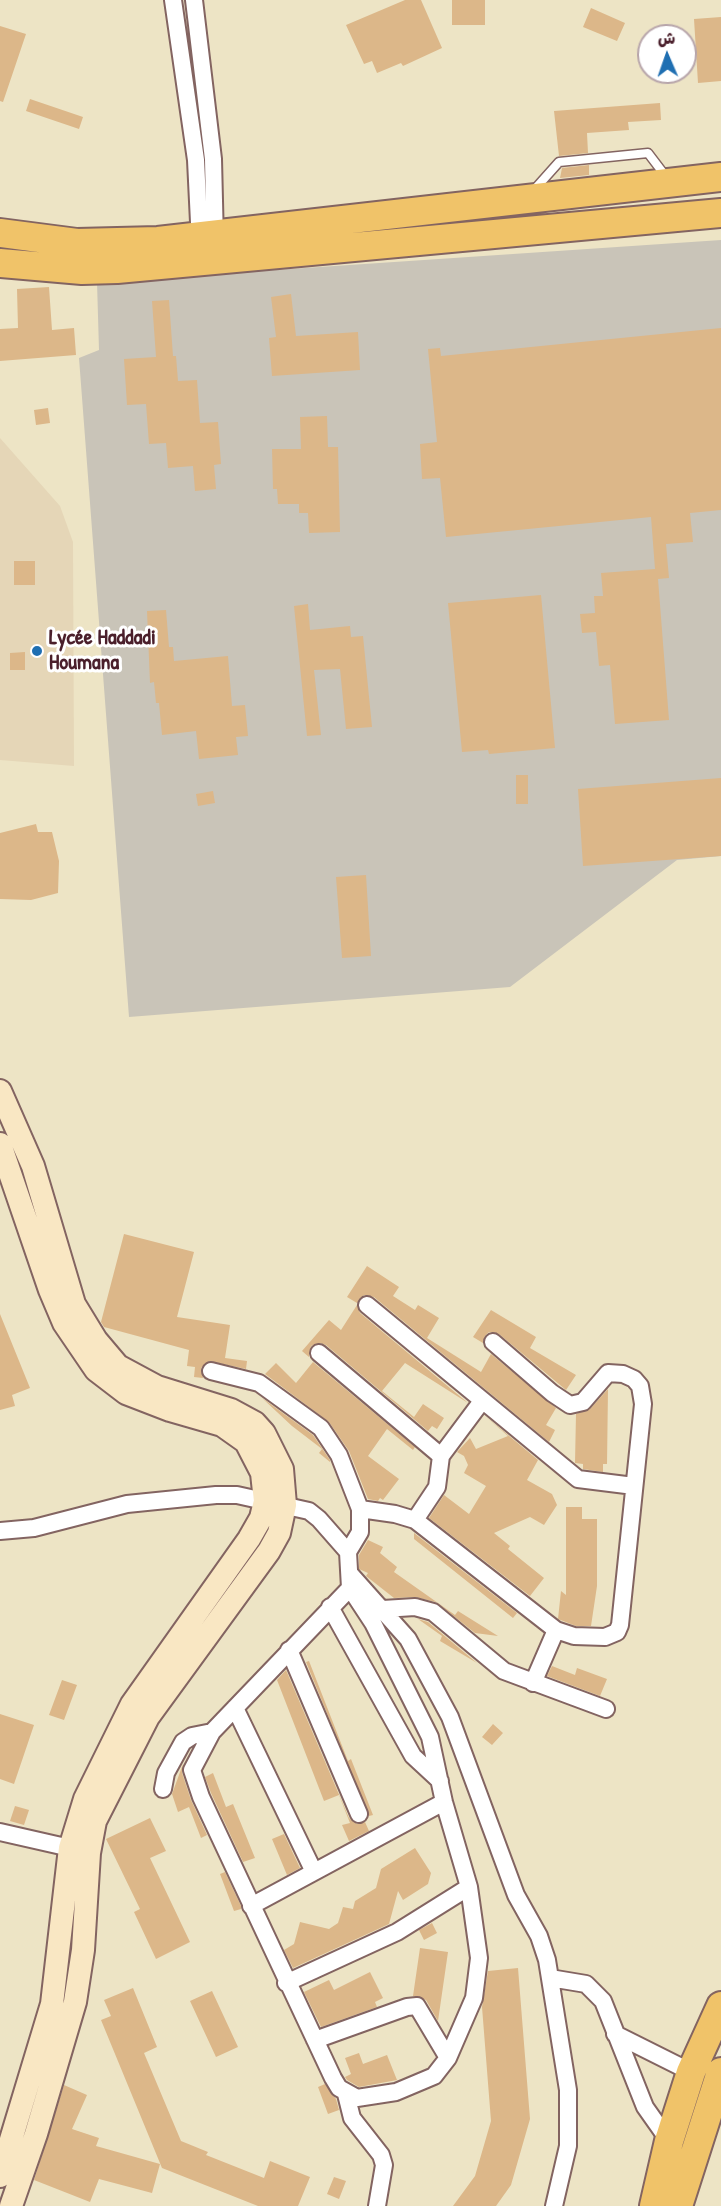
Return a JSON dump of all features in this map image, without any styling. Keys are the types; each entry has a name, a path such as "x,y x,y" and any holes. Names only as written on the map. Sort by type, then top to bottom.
{"highway":[{"path":"0,263 82,270 525,200 721,177"},
{"path":"0,233 77,243 158,241 208,249 721,213"},
{"path":"654,2206 669,2141 692,2072 721,2006"},
{"path":"678,2206 711,2130 721,2072"}],"street":[{"path":"173,0 208,249"},
{"path":"194,0 213,159 208,249"},
{"path":"0,1092 33,1166 74,1304 96,1340 118,1366 158,1388 231,1410 255,1423 264,1433 282,1469 275,1503 261,1518 249,1539 132,1704 85,1799 79,1850 52,2004 0,2176"},
{"path":"0,1144 50,1290 64,1323 96,1370 126,1392 170,1410 222,1425 246,1443 275,1503"},
{"path":"367,1305 578,1479 634,1486"},
{"path":"360,1509 395,1514 415,1520 556,1630 574,1636 605,1637 617,1632 620,1625 643,1404 640,1386 634,1380 617,1372 609,1373 583,1402 570,1405 552,1393 493,1342"},
{"path":"319,1353 441,1456"},
{"path":"211,1371 259,1383 321,1428 339,1455 360,1509 360,1532 348,1552 349,1580 430,1737 444,1802 469,1887 479,1958 474,1998 448,2058 434,2076 396,2092 357,2098 346,2094"},
{"path":"415,1520 435,1492 441,1456 482,1401"},
{"path":"0,1531 34,1528 127,1504 216,1495 249,1496 314,1515 348,1552"},
{"path":"349,1580 330,1606 212,1732 192,1770 201,1797 286,1983 333,2078 346,2094 352,2118 381,2155 384,2165 377,2206"},
{"path":"349,1580 383,1609 408,1639 450,1717 516,1895 539,1936 550,1978 568,2090 568,2146 554,2206"},
{"path":"330,1606 413,1756 440,1781"},
{"path":"383,1609 415,1607 433,1612 504,1671 606,1709"},
{"path":"533,1683 556,1630"},
{"path":"290,1650 360,1814"},
{"path":"235,1708 314,1872"},
{"path":"163,1789 166,1773 183,1742 192,1736 212,1732"},
{"path":"251,1906 444,1802"},
{"path":"0,1832 79,1850"},
{"path":"11,2206 36,2134 75,2002 83,1950 79,1850"},
{"path":"286,1983 398,1932 469,1887"},
{"path":"550,1978 586,1984 597,1993 645,2107 669,2141"},
{"path":"315,2040 407,2007 417,2006 448,2058"},
{"path":"615,2034 692,2072"}],"shaded area":[{"path":"721,240 721,856 677,860 510,987 129,1017 79,358 99,350 97,282"},
{"name":"Lycée Haddadi Houmana","path":"0,438 60,506 73,542 74,766 0,760"}],"building":[{"path":"405,0 421,0 442,48 403,66 401,63 377,73 372,61 364,64 346,25"},
{"path":"452,0 485,0 485,25 452,25"},
{"path":"591,8 625,23 617,41 583,27"},
{"path":"721,17 721,81 698,83 697,24 694,24 694,19"},
{"path":"0,26 26,34 3,102 0,101"},
{"path":"30,99 83,117 79,129 26,111"},
{"path":"660,103 661,120 628,122 629,130 587,133 588,153 559,156 554,111"},
{"path":"589,165 589,175 560,178 562,168"},
{"path":"49,287 52,330 74,328 76,355 0,361 0,329 18,328 17,289"},
{"path":"291,294 296,336 358,332 360,370 272,376 269,338 276,337 271,297"},
{"path":"169,300 173,356 176,356 178,381 197,380 200,423 218,422 221,464 214,465 216,489 195,491 193,466 168,468 166,443 149,444 146,404 127,405 124,359 156,357 152,301"},
{"path":"721,328 721,510 690,513 693,542 666,544 669,578 658,579 669,720 615,724 610,665 599,666 596,632 582,633 580,614 595,613 594,596 603,596 601,573 655,569 651,517 446,537 440,478 422,479 420,444 437,442 428,349 440,348 441,356"},
{"path":"48,408 50,423 36,425 34,410"},
{"path":"327,416 328,447 338,447 340,532 309,533 308,513 299,513 299,504 278,504 277,489 273,489 272,449 301,449 300,417"},
{"path":"14,561 35,561 35,585 14,585"},
{"path":"541,595 555,748 489,754 488,750 462,752 448,603"},
{"path":"308,604 310,630 350,626 351,637 363,636 372,727 346,729 340,669 314,670 321,735 307,736 294,606"},
{"path":"166,610 169,647 173,647 174,661 228,656 232,706 245,705 248,736 236,737 238,755 199,759 196,731 162,735 159,703 156,703 154,682 150,683 147,611"},
{"path":"25,652 25,670 10,670 10,653"},
{"path":"516,775 528,775 528,804 516,804"},
{"path":"721,778 721,856 583,866 578,789"},
{"path":"213,791 215,803 198,806 196,794"},
{"path":"36,824 38,832 52,832 59,861 58,893 31,900 0,899 0,833"},
{"path":"366,875 371,956 342,958 336,877"},
{"path":"124,1234 194,1252 177,1317 230,1325 225,1358 247,1361 246,1369 209,1361 201,1368 203,1378 194,1377 195,1367 187,1366 189,1350 104,1327 101,1322"},
{"path":"367,1266 399,1287 393,1296 415,1310 418,1305 439,1318 427,1338 481,1372 491,1354 556,1408 546,1425 555,1430 549,1442 374,1297 364,1295 357,1303 347,1297"},
{"path":"357,1305 360,1313 468,1403 405,1363 382,1391 414,1417 423,1404 444,1418 437,1429 432,1426 428,1431 326,1345 320,1343 311,1346 309,1357 302,1351 329,1320 341,1330"},
{"path":"491,1310 536,1337 530,1348 576,1375 566,1390 499,1334 489,1332 483,1343 473,1337"},
{"path":"0,1314 30,1388 12,1395 15,1406 0,1410"},
{"path":"313,1362 415,1447 413,1450 387,1429 368,1456 399,1479 383,1500 368,1499 349,1451 329,1422 265,1374 276,1363 296,1383"},
{"path":"608,1389 607,1464 603,1464 603,1472 583,1469 583,1464 575,1463 576,1414 590,1409"},
{"path":"262,1398 313,1435 330,1460 330,1462 319,1453 322,1449 292,1426"},
{"path":"484,1415 538,1460 527,1480 552,1494 557,1505 544,1525 530,1517 494,1533 510,1546 508,1549 544,1578 530,1596 429,1518 444,1495 469,1514 486,1486 464,1473 468,1465 464,1456 457,1452 470,1438 476,1449 508,1436"},
{"path":"566,1507 582,1507 582,1519 597,1519 597,1586 591,1626 576,1626 558,1619 561,1591 566,1595"},
{"path":"414,1533 517,1613 513,1618 414,1539"},
{"path":"368,1540 383,1547 380,1553 397,1567 394,1572 455,1615 458,1611 498,1636 475,1633 436,1602 415,1597 394,1598 366,1576 368,1573 359,1569 359,1555"},
{"path":"418,1619 428,1622 477,1663 440,1641 442,1636"},
{"path":"309,1661 348,1761 351,1759 373,1815 369,1816 306,1662"},
{"path":"552,1666 575,1675 577,1668 607,1679 600,1696 547,1676"},
{"path":"286,1670 349,1818 357,1824 365,1822 369,1831 349,1841 342,1825 350,1823 339,1795 324,1801 277,1680"},
{"path":"62,1680 77,1685 64,1720 49,1715"},
{"path":"0,1714 34,1725 14,1784 0,1779"},
{"path":"493,1724 503,1733 492,1745 482,1737"},
{"path":"183,1764 182,1773 191,1800 207,1835 201,1838 189,1807 178,1812 172,1794"},
{"path":"213,1773 226,1807 233,1804 255,1858 243,1862 205,1777"},
{"path":"15,1806 29,1810 24,1825 10,1821"},
{"path":"150,1818 166,1851 150,1858 190,1942 156,1959 134,1912 140,1909 106,1839"},
{"path":"284,1834 300,1868 287,1875 272,1839"},
{"path":"415,1848 431,1873 428,1884 403,1900 398,1891 389,1924 293,1968 284,1950 294,1944 300,1922 329,1929 338,1923 343,1907 353,1909 355,1901 376,1888 381,1869"},
{"path":"225,1872 241,1909 234,1911 220,1874"},
{"path":"432,1923 437,1933 424,1940 419,1930"},
{"path":"420,1948 448,1952 438,2021 426,2000 413,1996"},
{"path":"518,1968 530,2119 511,2185 496,2206 453,2206 475,2176 491,2121 482,2007 488,1971"},
{"path":"370,1972 383,1998 375,2002 377,2007 321,2027 304,1992 329,1980 334,1990"},
{"path":"133,1988 157,2047 144,2053 181,2141 208,2152 206,2155 264,2178 270,2161 310,2177 298,2206 258,2206 162,2168 101,2020 111,2016 104,2000"},
{"path":"212,1991 238,2047 216,2057 190,2001"},
{"path":"359,2053 363,2064 387,2055 397,2080 359,2087 347,2080 345,2077 351,2074 345,2058"},
{"path":"325,2084 336,2099 339,2110 328,2114 318,2087"},
{"path":"64,2085 87,2095 72,2129 99,2138 96,2146 160,2164 152,2193 99,2179 90,2202 34,2180"},
{"path":"334,2177 346,2181 339,2199 327,2194"}],"place":[{"name":"Lycée Haddadi Houmana","path":"37,651"}]}
